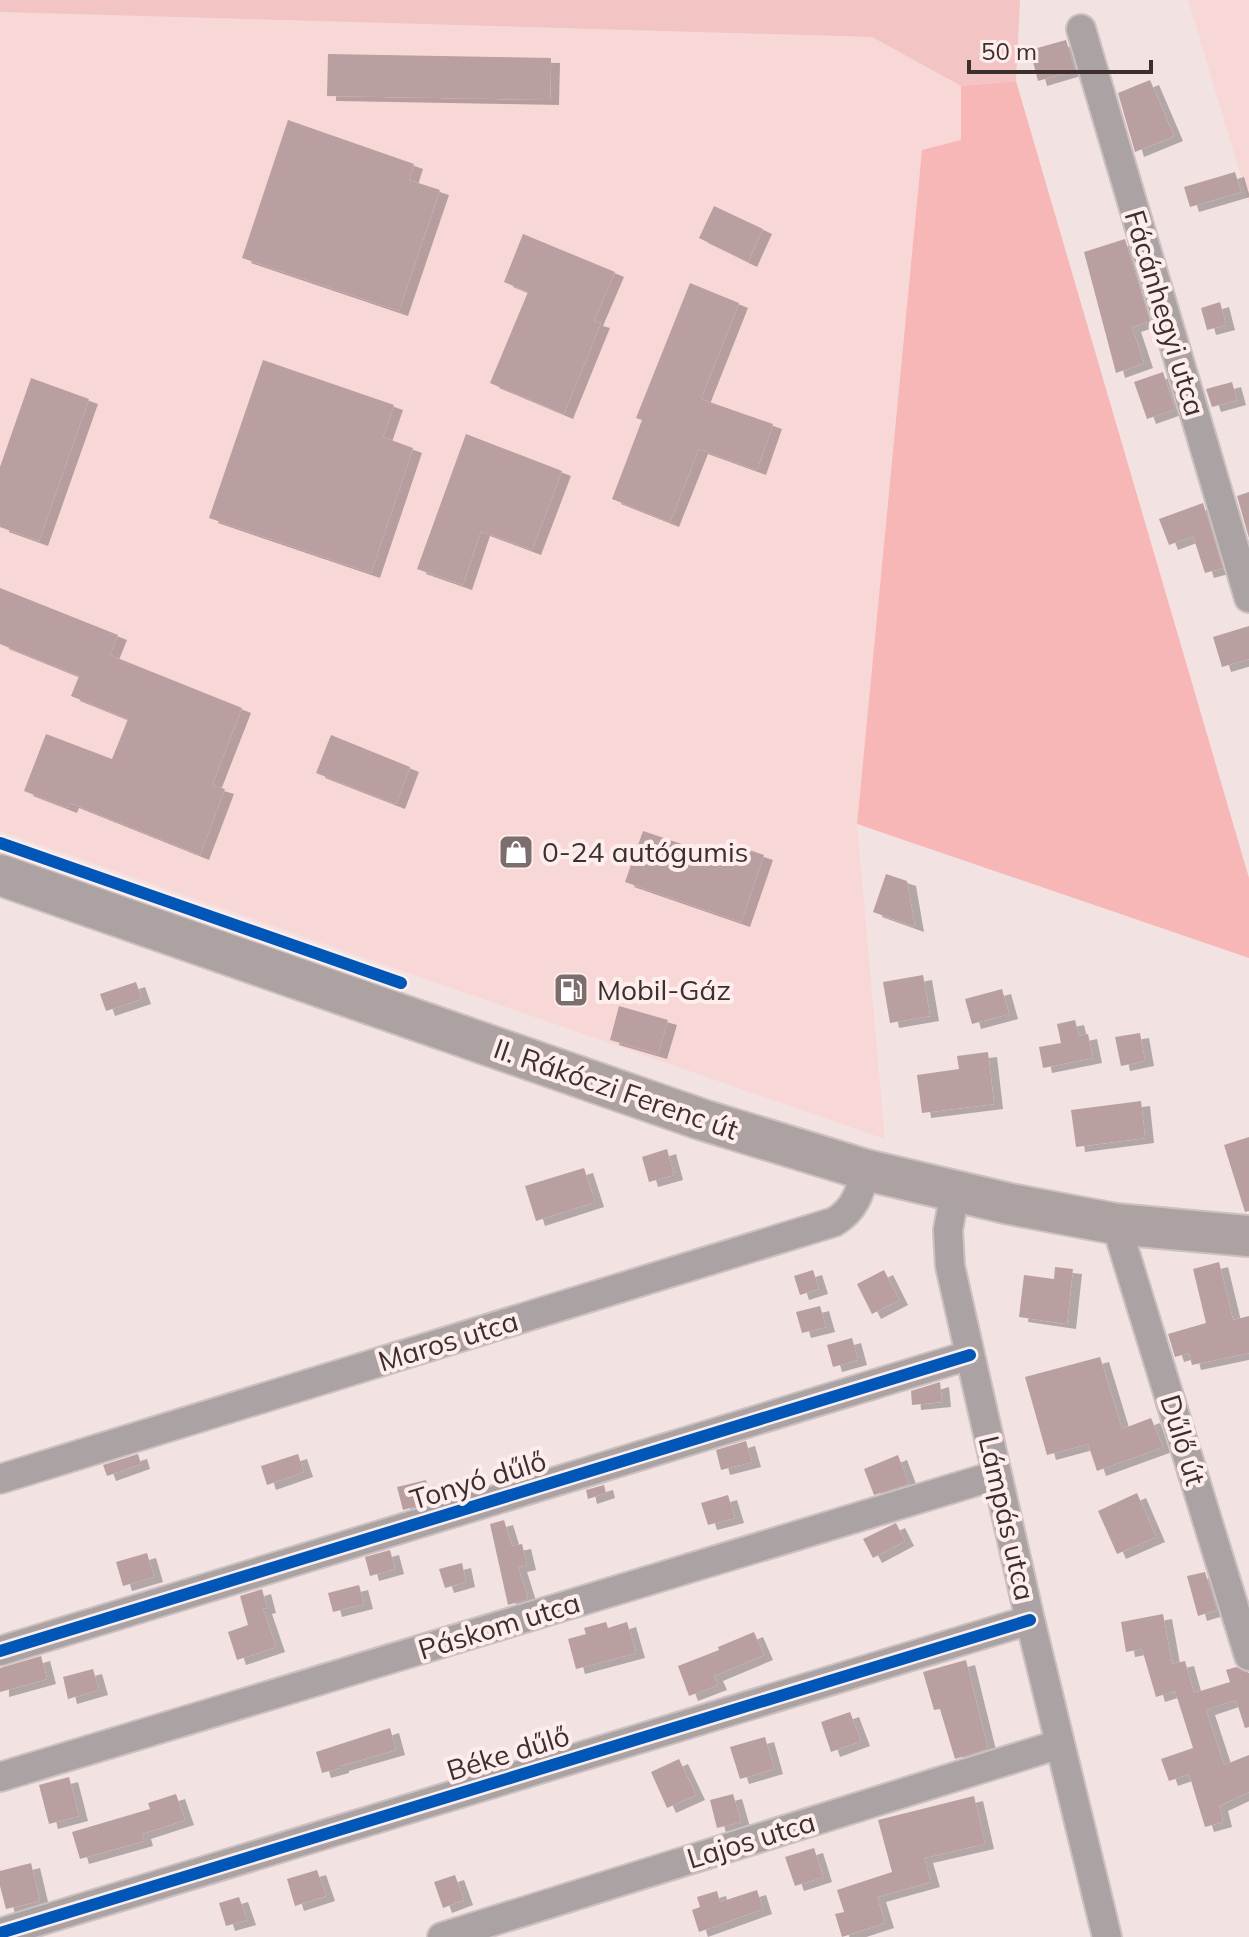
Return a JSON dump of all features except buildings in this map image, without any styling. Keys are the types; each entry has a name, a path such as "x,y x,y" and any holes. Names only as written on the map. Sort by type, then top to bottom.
{"main road":[{"name":"II. Rákóczi Ferenc út","path":"0,875 703,1120 866,1170 1116,1224 1249,1236"}],"street":[{"name":"Fácánhegyi utca","path":"1081,29 1249,598"},
{"name":"Maros utca","path":"0,1479 834,1222 853,1206 866,1170"},
{"name":"Lámpás utca","path":"955,1191 948,1246 970,1355 1107,1937"},
{"name":"Dűlő út","path":"1116,1224 1249,1656"},
{"name":"Tonyó dűlő","path":"0,1651 970,1355"},
{"name":"Páskom utca","path":"0,1777 997,1475"},
{"name":"Béke dűlő","path":"0,1933 1030,1620"},
{"name":"Lajos utca","path":"442,1937 1060,1744"}],"shaded area":[{"path":"0,0 1020,0 1016,81 961,86 872,37 0,12"},
{"path":"1188,0 1249,0 1249,203"},
{"path":"0,12 872,37 961,86 962,140 922,151 857,824 885,1139 0,831"},
{"path":"1016,81 1249,878 1249,958 857,824 922,150 961,140 961,86"}],"cycle path":[{"path":"0,843 401,983"},
{"path":"0,1651 970,1355"},
{"path":"0,1933 1030,1620"}],"place":[{"name":"0-24 autógumis","path":"516,852"},
{"name":"Mobil-Gáz","path":"571,990"}]}
